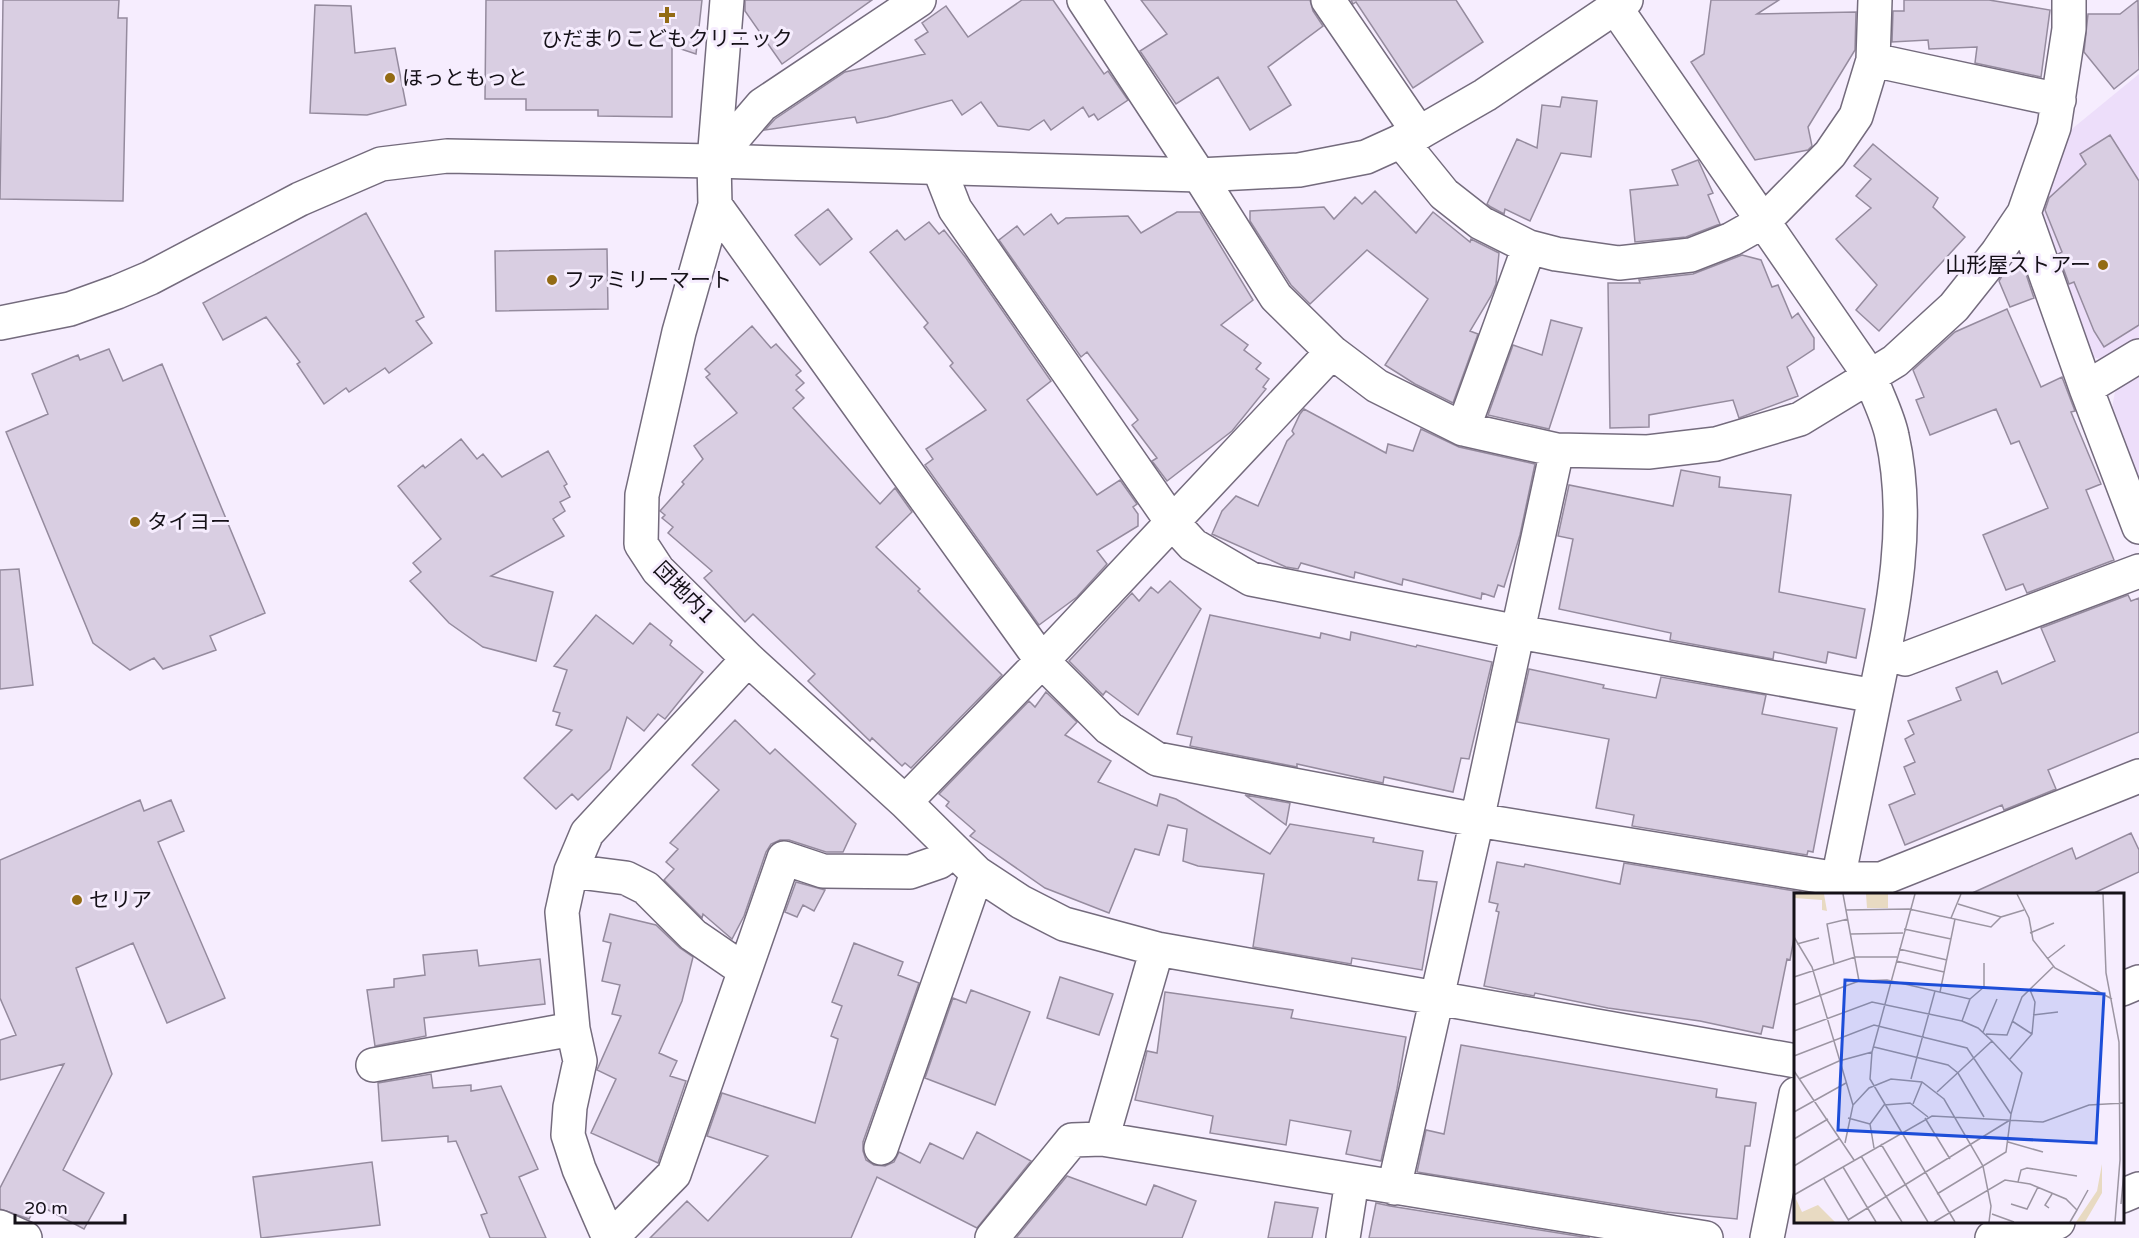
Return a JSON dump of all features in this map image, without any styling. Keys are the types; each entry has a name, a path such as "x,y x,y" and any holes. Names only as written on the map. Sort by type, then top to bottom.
{"street":[{"name":"団地内1","path":"727,0 714,161 715,206 679,332 642,495 641,544 658,570 748,659 905,802 965,862 1021,902 1064,924 1157,949 1794,1061"},
{"path":"714,161 762,105 919,0"},
{"path":"1084,0 1276,297 1332,352 1377,386 1463,429 1557,450 1648,452 1716,444 1800,419 1895,361 1954,307 1997,253 2024,213 2054,127 2069,29 2070,0"},
{"path":"1328,0 1444,194 1480,223 1530,247 1556,254 1619,263 1691,255 1732,239 1764,221 1830,154 1856,116 1873,60 1875,0"},
{"path":"0,322 70,309 117,292 150,278 300,199 381,164 447,156 1199,175 1299,170 1366,157 1410,137 1485,95 1617,2 1870,376 1892,435 1900,492 1902,533 1884,653 1837,887"},
{"path":"1873,60 2059,100"},
{"path":"939,168 955,209 1172,522 1193,545 1251,579 1518,632 1875,696"},
{"path":"715,206 1042,661 1109,728 1157,759 1837,887 1881,879 2139,776"},
{"path":"2024,213 2086,388 2139,527"},
{"path":"1463,429 1530,247"},
{"path":"905,802 1042,661 1332,352"},
{"path":"2086,388 2139,356"},
{"path":"1394,1188 1557,450"},
{"path":"1884,653 1905,659 2139,571"},
{"path":"748,659 587,833 571,871 562,912 573,1029 580,1061 570,1107 568,1135 579,1169 610,1238 674,1174 784,858 823,872 910,872 939,862 965,862 881,1148"},
{"path":"571,871 626,878 646,888 693,935 744,970"},
{"path":"1102,1139 1157,949"},
{"path":"2124,988 2139,982"},
{"path":"373,1065 573,1029"},
{"path":"1767,1238 1794,1104"},
{"path":"992,1238 1072,1140 1102,1139 1706,1238"},
{"path":"1343,1238 1352,1181"},
{"path":"2124,1195 2139,1189"},
{"path":"2014,1237 2052,1223"},
{"path":"0,1227 25,1238"}],"shaded area":[{"name":"山形屋ストアー","path":"2139,74 2139,341 2105,360 2092,357 2037,213 2067,133"},
{"path":"2139,373 2139,483 2112,408 2116,386"}],"building":[{"path":"3,0 119,0 118,18 127,18 123,201 0,199"},
{"path":"486,0 702,0 696,54 672,46 672,117 598,116 598,110 526,110 526,99 485,99"},
{"path":"745,0 872,0 782,64 745,11"},
{"path":"1022,0 1053,0 1104,74 1108,71 1128,100 1098,120 1094,114 1089,117 1083,107 1051,130 1044,120 1029,130 998,126 981,102 962,115 952,100 857,123 855,117 765,130 775,119 845,72 925,54 915,40 928,32 922,23 946,6 968,37"},
{"path":"1141,0 1310,0 1313,11 1323,26 1268,67 1291,105 1250,130 1218,77 1176,104 1140,51 1167,34"},
{"path":"1351,0 1456,0 1483,42 1413,88 1356,2 1353,4"},
{"path":"1711,0 1779,0 1757,14 1856,12 1855,50 1808,127 1812,146 1808,150 1755,160 1691,62 1704,54"},
{"path":"1904,0 1989,0 2050,10 2041,77 1975,63 1977,47 1929,49 1928,40 1892,42 1893,11 1904,11"},
{"path":"2138,0 2139,69 2114,89 2084,52 2088,14 2120,14"},
{"path":"315,5 351,6 355,53 395,48 406,105 367,115 310,113"},
{"path":"1562,97 1597,101 1591,157 1561,153 1530,221 1505,209 1504,214 1491,207 1487,204 1517,139 1537,148 1542,105 1560,107"},
{"name":"山形屋ストアー","path":"2110,135 2139,181 2139,325 2104,347 2094,331 2074,282 2069,284 2058,254 2062,252 2045,210 2049,198 2086,164 2080,154"},
{"path":"1873,144 1938,198 1933,207 1965,237 1879,331 1856,310 1877,285 1836,239 1871,208 1856,196 1871,179 1854,166"},
{"path":"1698,160 1713,193 1708,195 1720,224 1686,237 1635,242 1630,190 1678,185 1672,170"},
{"path":"1375,191 1416,233 1433,212 1470,242 1471,239 1499,253 1496,284 1470,331 1478,334 1453,403 1415,384 1385,365 1428,299 1367,250 1310,304 1291,285 1250,221 1250,211 1324,207 1334,219 1355,197 1362,204"},
{"path":"828,209 852,239 820,265 795,235"},
{"path":"1177,212 1200,212 1253,300 1221,325 1248,345 1244,350 1261,363 1256,369 1269,379 1263,387 1266,389 1232,431 1167,481 1152,461 1157,458 1132,425 1138,420 1087,352 1081,357 999,240 1017,226 1024,235 1051,214 1058,224 1066,218 1128,216 1141,233"},
{"path":"366,213 424,317 416,321 432,343 389,373 385,368 349,392 346,388 324,404 297,364 300,362 266,317 223,340 203,303"},
{"path":"929,222 939,234 944,230 966,258 1051,381 1027,400 1097,495 1120,480 1137,504 1133,507 1138,514 1138,526 1097,551 1107,564 1077,597 1039,625 925,465 933,459 926,449 986,410 950,366 953,363 924,327 928,323 870,252 897,230 905,240"},
{"name":"ファミリーマート","path":"607,249 608,309 496,311 495,251"},
{"path":"1742,255 1761,260 1772,287 1778,285 1792,318 1798,313 1814,338 1814,349 1787,367 1798,396 1739,418 1733,400 1649,415 1649,427 1610,428 1608,283 1640,283 1639,280 1693,274"},
{"path":"2024,268 2034,298 2010,307 1999,281 2002,276"},
{"path":"2007,309 2041,387 2062,377 2075,411 2071,412 2101,484 2086,490 2114,560 2027,593 2023,584 2006,590 1983,535 2048,508 2019,441 2011,444 1996,409 1930,435 1916,400 1924,397 1913,370 1955,332"},
{"path":"1551,320 1582,328 1549,429 1488,415 1513,345 1542,355"},
{"path":"752,326 771,348 776,344 801,371 796,375 804,383 796,390 804,398 793,408 880,504 895,488 912,512 876,547 920,589 918,591 1002,675 911,768 905,763 902,766 872,738 870,741 808,681 815,674 753,614 745,622 704,578 712,571 668,533 673,527 662,518 665,515 660,511 703,459 694,446 737,413 706,377 710,374 705,369"},
{"name":"タイヨー","path":"109,349 123,381 162,364 265,613 210,636 216,650 163,669 154,658 130,670 93,643 6,432 48,414 32,374 78,355 80,360"},
{"path":"1304,409 1386,453 1388,444 1413,451 1421,429 1459,447 1535,464 1520,535 1504,587 1498,585 1494,597 1482,593 1481,599 1403,579 1402,585 1355,572 1354,578 1301,563 1298,569 1286,567 1212,534 1222,511 1236,496 1258,506"},
{"path":"461,439 477,459 483,454 502,477 548,451 567,484 564,486 570,497 560,502 565,511 553,519 564,536 491,576 553,592 536,661 483,647 449,623 410,581 421,572 413,563 441,539 398,486 423,465 425,468"},
{"path":"1681,470 1720,477 1719,487 1791,495 1779,592 1865,609 1856,658 1828,652 1826,663 1774,652 1773,659 1670,640 1671,633 1559,609 1573,539 1558,536 1569,485 1673,506"},
{"path":"19,569 33,685 0,689 0,570"},
{"path":"1170,581 1201,609 1138,715 1106,691 1103,695 1069,661 1132,593 1139,601 1151,587 1158,593"},
{"path":"2128,595 2131,601 2139,598 2139,732 2048,770 2056,789 2004,810 2002,805 1905,845 1889,805 1915,794 1904,767 1915,762 1905,739 1914,734 1908,721 1961,700 1956,688 1997,671 2002,684 2055,661 2041,628"},
{"path":"596,615 633,644 650,623 672,641 670,645 703,672 665,719 658,714 644,731 627,717 610,769 578,800 572,794 556,809 524,778 572,730 556,725 560,713 553,711 567,670 554,666"},
{"path":"1210,615 1320,638 1321,633 1350,640 1351,632 1492,662 1469,759 1461,758 1453,792 1384,777 1383,783 1297,764 1297,767 1190,746 1192,737 1177,734"},
{"path":"1529,669 1604,685 1603,688 1656,698 1661,677 1766,695 1762,714 1837,728 1813,852 1808,851 1807,855 1632,826 1634,815 1596,808 1609,739 1517,722"},
{"path":"1046,692 1077,722 1065,735 1111,761 1098,782 1157,806 1160,794 1176,799 1270,854 1290,824 1374,838 1373,842 1423,851 1418,880 1437,882 1422,970 1352,958 1351,964 1253,947 1264,874 1198,866 1183,861 1187,829 1168,825 1159,855 1135,849 1109,913 1045,888 970,836 975,831 946,806 949,802 939,794 1029,701 1035,707"},
{"path":"735,720 770,754 775,749 856,824 843,852 826,852 789,840 780,840 771,844 766,852 744,916 732,939 703,914 702,918 664,880 674,869 666,862 678,849 670,843 719,790 692,765"},
{"path":"1245,795 1290,803 1286,825"},
{"path":"140,800 144,811 171,800 184,831 158,842 225,998 167,1023 133,943 76,968 112,1074 63,1170 104,1193 84,1229 37,1204 29,1219 0,1209 0,1188 64,1064 0,1080 0,1040 16,1035 0,998 0,860"},
{"path":"2131,833 2139,850 2139,872 2094,893 1972,893 2072,848 2076,859"},
{"path":"1497,862 1524,867 1525,864 1620,884 1624,863 1801,892 1794,893 1794,938 1790,960 1787,959 1773,1028 1763,1026 1761,1034 1700,1021 1608,1008 1535,993 1534,996 1484,986 1499,912 1496,911 1498,904 1489,902"},
{"path":"796,882 825,890 814,911 803,905 797,917 785,912"},
{"path":"610,914 656,925 693,957 682,1001 659,1053 677,1061 670,1076 686,1081 658,1163 591,1133 616,1079 597,1070 621,1016 612,1014 620,985 602,981 611,943 603,941"},
{"path":"854,943 903,962 898,975 919,983 863,1142 866,1160 874,1165 885,1166 894,1162 899,1152 920,1163 930,1143 963,1159 977,1132 1031,1161 977,1228 877,1177 851,1238 650,1238 687,1201 708,1221 768,1156 707,1136 722,1093 815,1123 838,1039 831,1036 842,1006 832,1002"},
{"path":"477,950 479,966 540,959 545,1004 424,1018 426,1036 375,1046 367,990 394,987 394,979 425,975 423,955"},
{"path":"1060,977 1113,994 1099,1035 1047,1018"},
{"path":"971,990 1030,1012 995,1105 925,1078 953,998 966,1003"},
{"path":"1165,992 1293,1010 1291,1018 1406,1037 1381,1161 1346,1154 1351,1131 1290,1120 1286,1145 1210,1133 1213,1116 1135,1100 1147,1051 1157,1053"},
{"path":"1461,1045 1717,1089 1716,1097 1756,1103 1750,1146 1745,1146 1737,1219 1665,1212 1417,1172 1426,1130 1444,1134"},
{"path":"431,1074 433,1088 471,1085 471,1091 501,1086 538,1169 519,1177 546,1238 490,1238 481,1215 487,1213 456,1141 448,1142 448,1136 382,1141 378,1083"},
{"path":"372,1162 380,1225 261,1238 253,1177"},
{"path":"1067,1176 1146,1205 1154,1185 1196,1201 1182,1238 1016,1238"},
{"path":"1275,1202 1318,1208 1312,1238 1268,1238"},
{"path":"1376,1203 1390,1206 1590,1238 1369,1238"}],"place":[{"name":"ひだまりこどもクリニック","path":"667,15"},
{"name":"ほっともっと","path":"390,78"},
{"name":"山形屋ストアー","path":"2103,265"},
{"name":"ファミリーマート","path":"552,280"},
{"name":"タイヨー","path":"135,522"},
{"name":"セリア","path":"77,900"}]}
